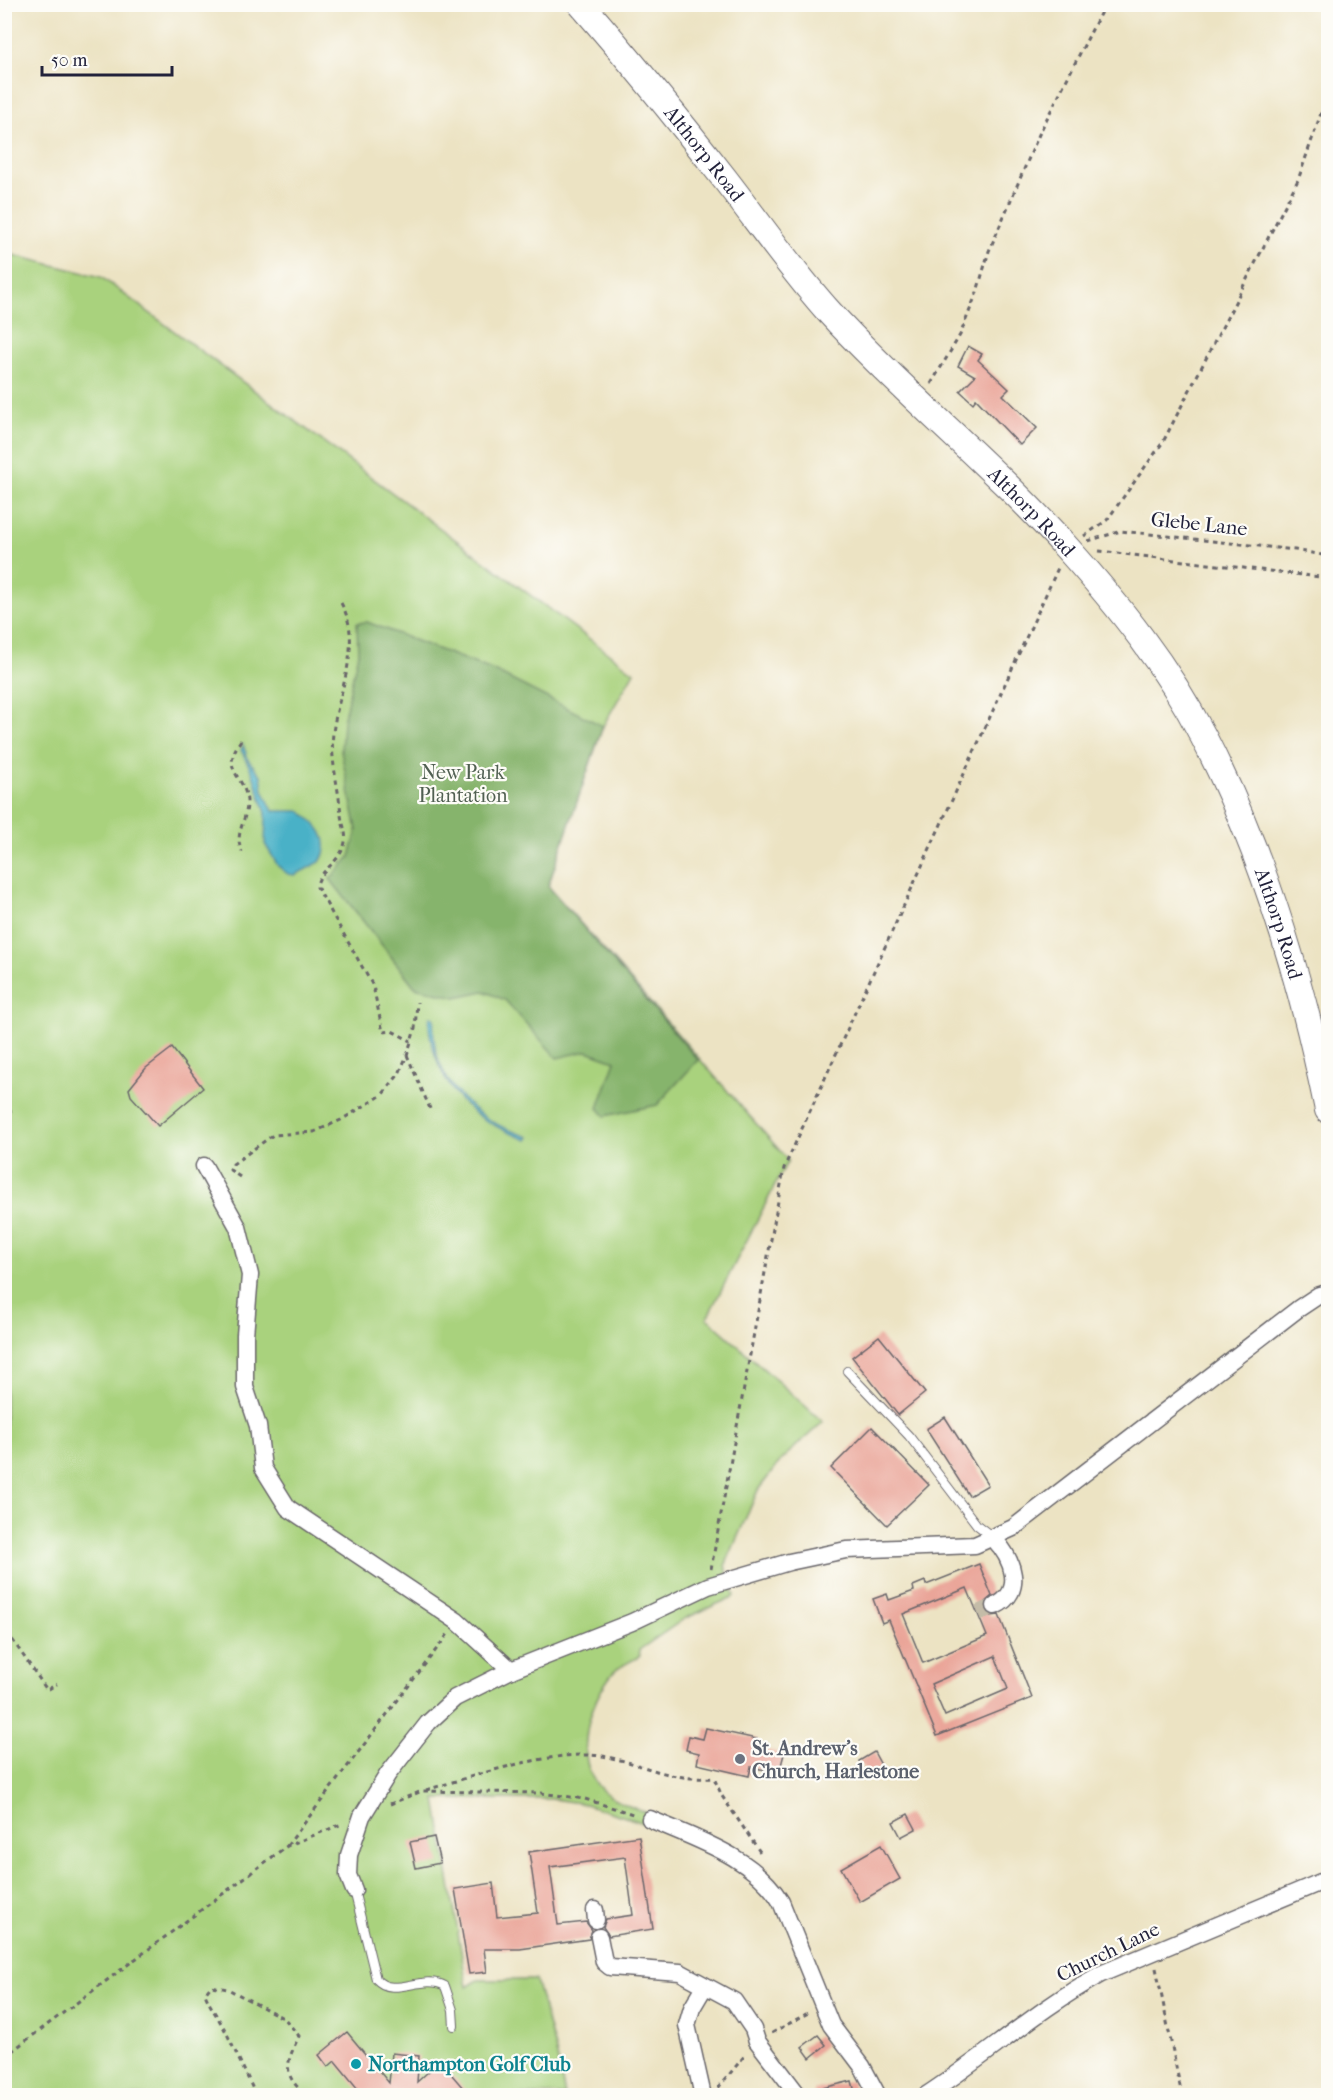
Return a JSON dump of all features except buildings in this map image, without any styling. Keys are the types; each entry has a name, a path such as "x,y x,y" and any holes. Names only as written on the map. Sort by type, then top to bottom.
{"main road":[{"name":"Althorp Road","path":"581,4 668,106 827,310 920,404 1018,497 1067,548 1143,638 1202,735 1244,830 1282,929 1318,1059 1329,1110"}],"street":[{"path":"204,1166 238,1227 250,1275 245,1335 245,1387 258,1426 263,1468 288,1508 458,1622 511,1670"},
{"path":"354,1890 348,1875 349,1855 362,1816 388,1774 428,1723 455,1698 511,1670 632,1622 708,1586 789,1562 846,1550 956,1547 994,1539 1013,1528 1298,1308 1319,1295 1329,1293"},
{"path":"994,1539 1007,1555 1013,1587 1009,1597 995,1606"},
{"path":"650,1819 710,1846 751,1869 770,1884 781,1902 831,2025 862,2066 878,2096"},
{"name":"Church Lane","path":"925,2096 1074,1989 1153,1952 1329,1879"},
{"path":"599,1937 603,1962 610,1967 680,1972 734,2001 753,2029 757,2041 799,2096"},
{"path":"704,2096 687,2025 692,2008 705,1986"}],"lane":[{"path":"847,1371 909,1436 977,1525 994,1539"},
{"path":"354,1890 376,1979 388,1986 402,1986 420,1981 433,1981 445,1986 453,2010 454,2026"}],"path":[{"path":"920,404 960,335 977,292 988,251 1040,132 1106,4"},
{"path":"708,1586 784,1168 1067,548 1107,520 1163,442 1298,180 1329,93"},
{"name":"Glebe Lane","path":"1067,548 1121,531 1295,550 1329,556"},
{"path":"1323,555 1329,545"},
{"path":"1067,548 1329,578"},
{"path":"341,603 349,618 350,652 332,740 345,841 333,866 319,877 317,886 373,986 382,1032 392,1032 411,1041"},
{"path":"241,740 233,753 231,764 247,803 237,841 242,852"},
{"path":"240,1177 230,1170 234,1164 273,1135 314,1132 341,1120 382,1095 399,1074 407,1054 417,1002"},
{"path":"407,1054 431,1111"},
{"path":"4,1101 12,1114"},
{"path":"287,1846 458,1622"},
{"path":"7,1632 47,1690 57,1684"},
{"path":"4,2057 287,1846 422,1791 506,1767 585,1756 606,1757 688,1780 714,1778 722,1796 761,1852 770,1884"},
{"path":"422,1791 552,1795 585,1799 650,1819"},
{"path":"1153,1952 1182,2096"},
{"path":"256,2096 209,2004 205,1994 211,1986 228,1989 285,2019 299,2036 289,2055 288,2071 292,2079 308,2096"}],"green space":[{"name":"Northampton Golf Club","path":"5,253 101,277 634,672 603,726 548,886 788,1160 707,1318 823,1422 782,1459 758,1490 725,1566 735,1596 684,1619 639,1650 640,1656 613,1673 596,1700 590,1716 586,1750 588,1765 594,1780 609,1796 650,1814 647,1824 585,1804 553,1799 436,1799 467,1987 478,1980 536,1980 565,2095 5,2096"},
{"name":"New Park Plantation","path":"367,622 492,670 603,726 548,886 698,1060 657,1105 605,1116 598,1108 615,1061 587,1051 557,1058 505,1000 484,991 456,997 415,987 330,879 350,857 357,830 341,751 343,722 358,653 357,623"}],"water":[{"path":"243,745 249,761 261,775 263,790 273,811 300,811 313,821 322,833 325,847 320,862 295,875 288,874 278,866 265,844 266,813 252,772 241,750"},
{"path":"430,1016 434,1018 434,1040 439,1060 447,1078 459,1094 491,1120 529,1137 527,1140 480,1117 457,1095 447,1082 433,1048"}],"tunnel":[{"path":"978,1613 995,1606"}],"place":[{"name":"St. Andrew's Church, Harlestone","path":"740,1759"},
{"name":"Northampton Golf Club","path":"356,2064"}]}
